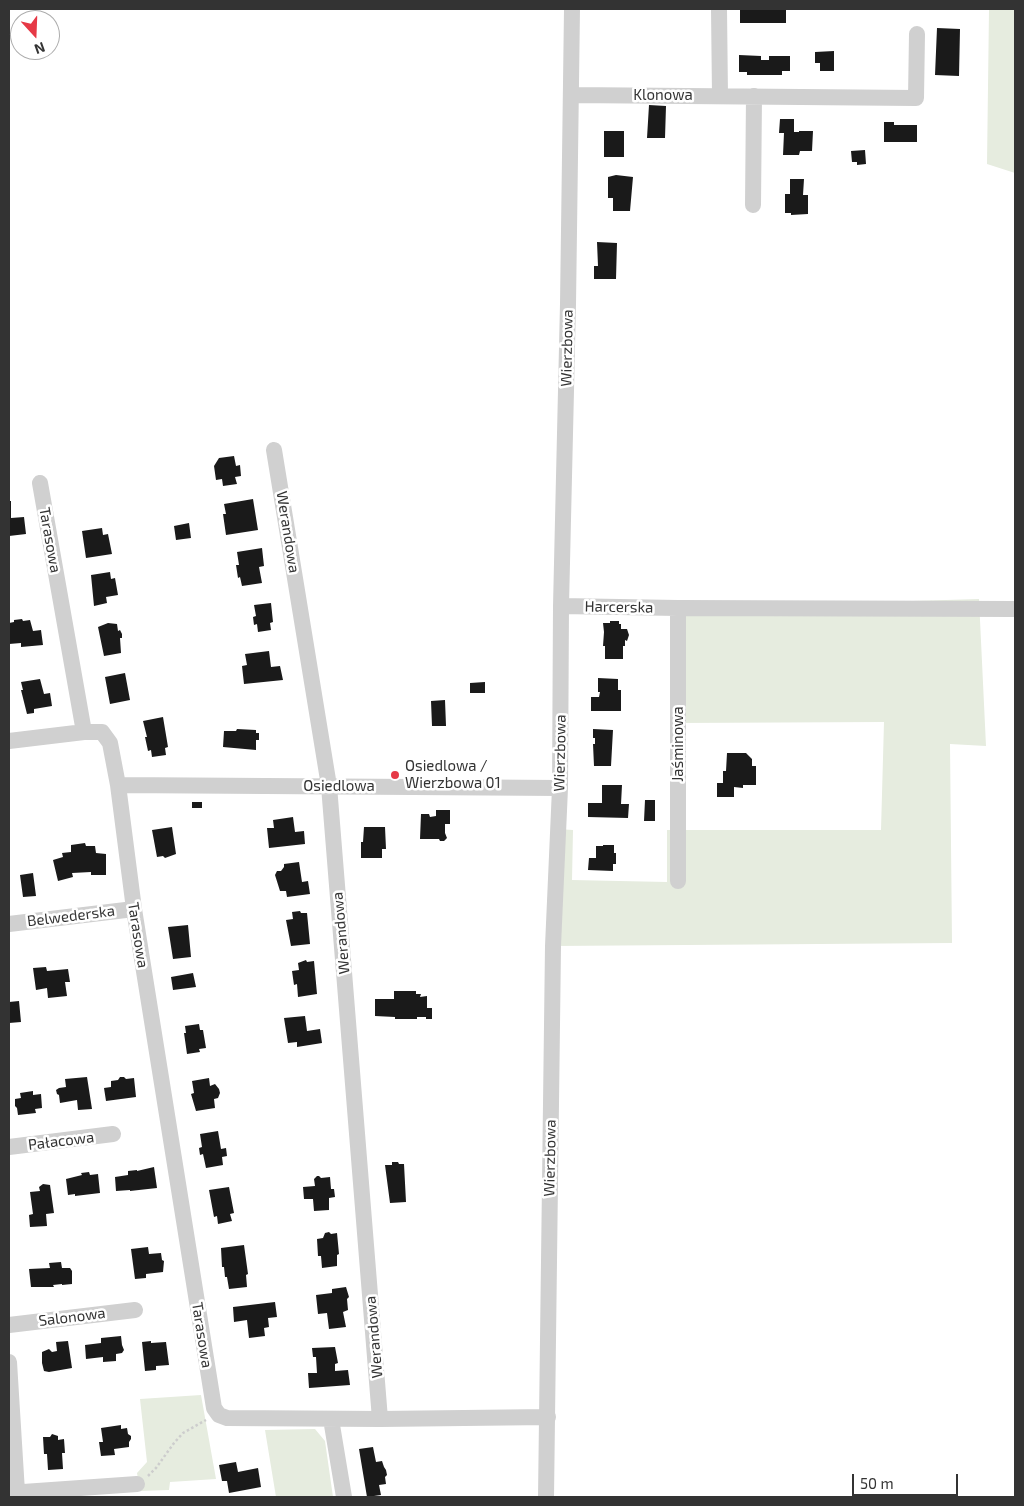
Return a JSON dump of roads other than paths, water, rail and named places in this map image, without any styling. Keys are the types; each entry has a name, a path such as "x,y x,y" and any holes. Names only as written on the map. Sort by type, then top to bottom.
{"street":[{"name":"Wierzbowa","path":"546,1497 552,946 560,788 561,606 572,9"},
{"path":"719,9 720,96"},
{"name":"Klonowa","path":"571,95 916,98 917,34"},
{"path":"752,205 754,96"},
{"name":"Werandowa","path":"274,450 329,786 380,1420"},
{"name":"Tarasowa","path":"40,482 84,732 102,732 110,743 118,785 134,909 216,1412 227,1418 331,1419"},
{"name":"Harcerska","path":"561,606 1015,609"},
{"name":"Jaśminowa","path":"678,608 678,881"},
{"path":"9,741 84,732"},
{"name":"Osiedlowa","path":"118,785 560,788"},
{"name":"Belwederska","path":"9,924 134,909"},
{"name":"Pałacowa","path":"9,1147 113,1134"},
{"name":"Salonowa","path":"9,1325 136,1310"},
{"path":"9,1362 13,1492 137,1484"},
{"path":"344,1497 331,1419 548,1417"}],"place":[{"name":"Osiedlowa / Wierzbowa 01","path":"395,775"}]}
